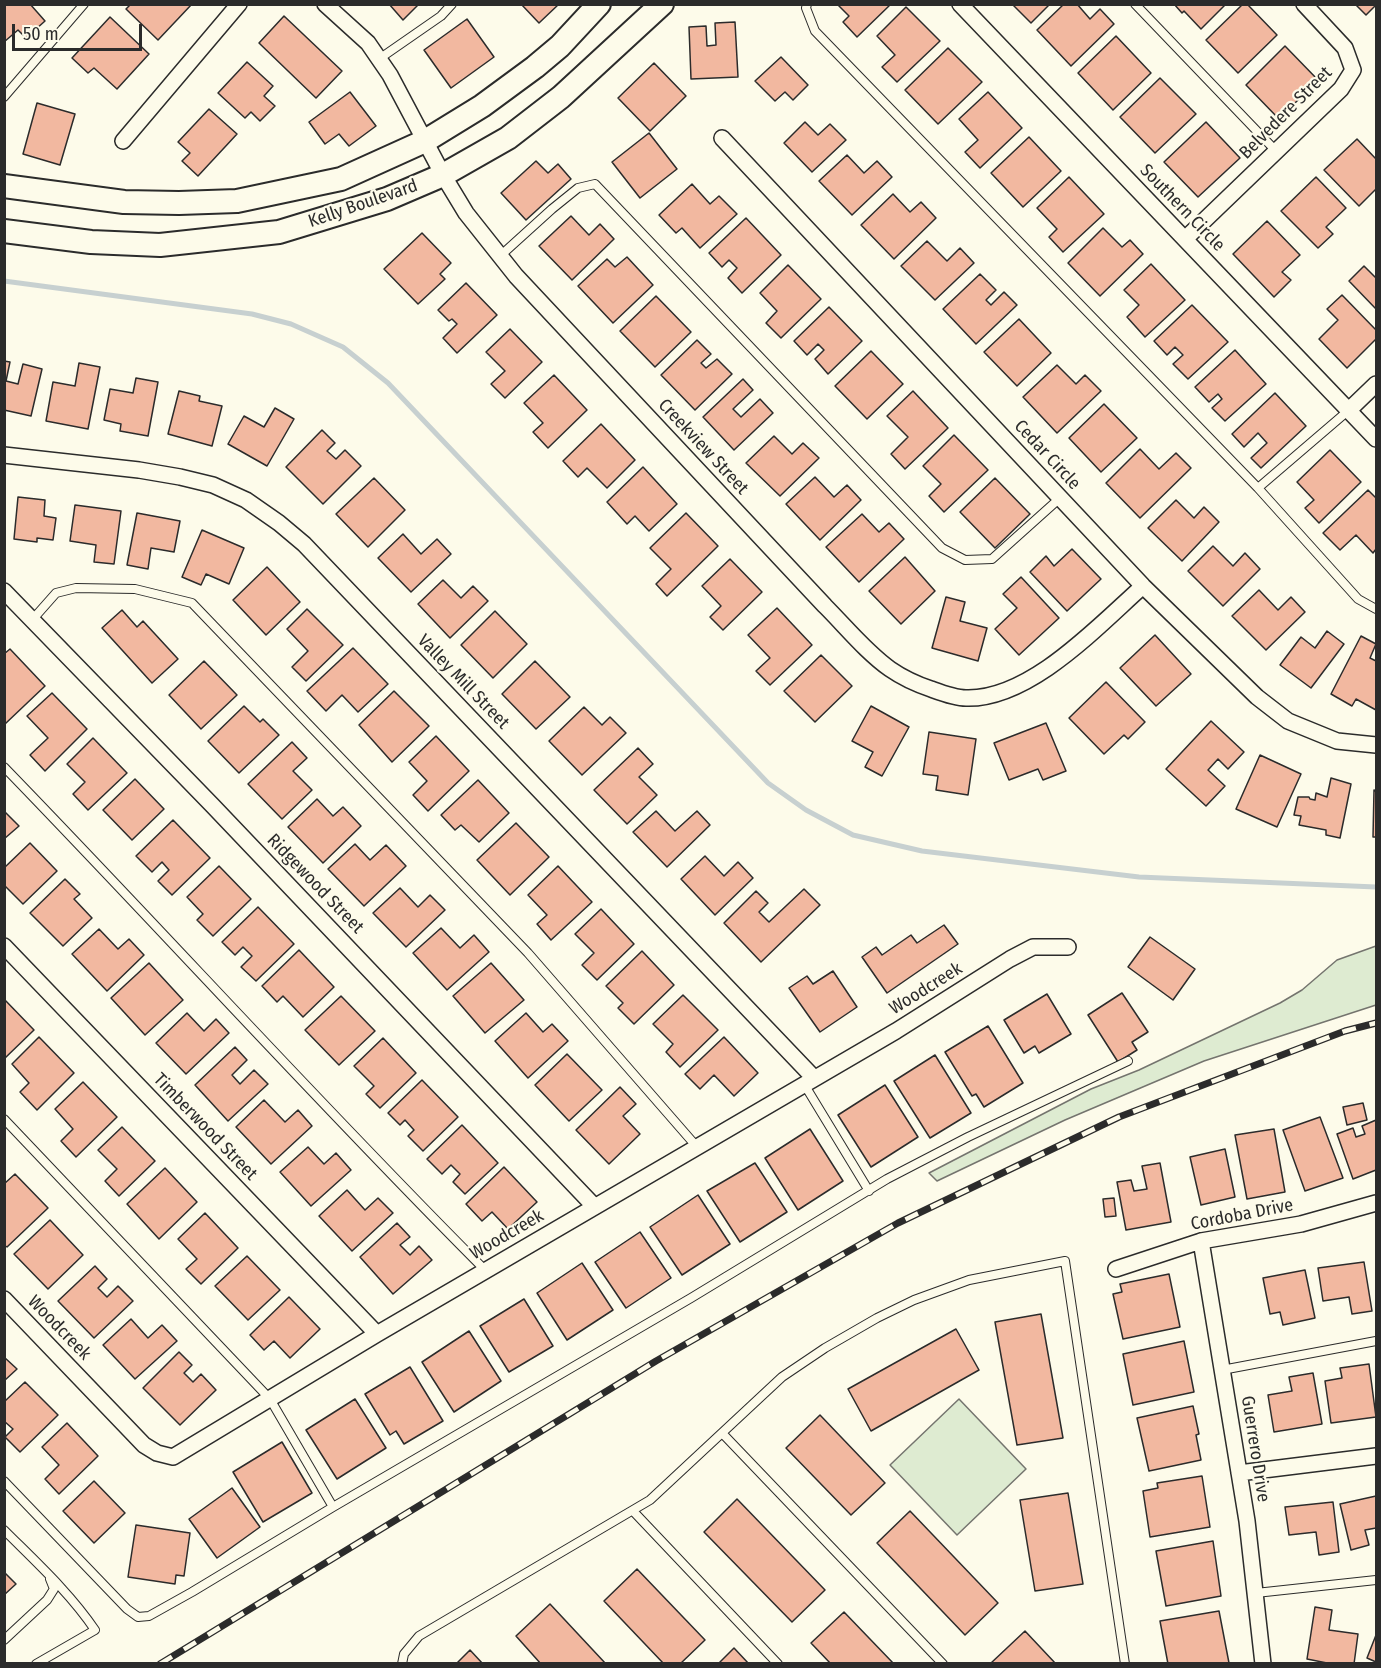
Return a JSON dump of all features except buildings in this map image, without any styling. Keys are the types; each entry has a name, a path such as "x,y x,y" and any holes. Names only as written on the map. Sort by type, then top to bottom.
{"main road":[{"name":"Kelly Boulevard","path":"4,186 124,202 237,201 341,179 426,141 482,106 560,46 599,4"},
{"name":"Kelly Boulevard","path":"4,231 91,242 160,245 220,240 279,232 387,199 443,175 508,138 561,98 662,4"}],"street":[{"path":"123,141 239,4"},
{"name":"Creekview Street","path":"325,4 368,43 390,75 443,175 466,213 499,257 874,656 908,681 965,699 988,697 1022,685 1049,668 1143,586"},
{"name":"Southern Circle","path":"960,4 1377,439"},
{"name":"Belvedere Street","path":"1185,239 1341,89 1353,70 1345,48 1304,4"},
{"name":"Cedar Circle","path":"722,138 1143,586 1251,692 1288,721 1337,741 1377,745"},
{"path":"1349,410 1377,384"},
{"name":"Valley Mill Street","path":"4,454 180,477 213,485 246,500 279,523 313,552 809,1081"},
{"name":"Ridgewood Street","path":"4,591 594,1206"},
{"name":"Timberwood Street","path":"4,946 377,1334"},
{"name":"Woodcreek","path":"4,1299 144,1445 157,1453 173,1457 1033,946 1068,948"},
{"name":"Cordoba Drive","path":"1116,1269 1201,1241 1301,1224 1377,1203"},
{"name":"Guerrero Drive","path":"1201,1241 1239,1473 1256,1593 1263,1664"},
{"path":"1239,1473 1377,1456"}],"lane":[{"path":"4,97 84,4"},
{"path":"379,59 441,16 452,4"},
{"path":"807,4 806,8 815,31 1258,488 1358,599 1377,609"},
{"path":"1135,4 1276,151"},
{"path":"499,257 578,188 595,184 942,548 965,560 992,559 1060,498"},
{"path":"1258,488 1349,410"},
{"path":"33,619 56,593 76,588 135,589 192,603 528,953 697,1147"},
{"path":"4,767 108,873 485,1270"},
{"path":"4,1481 127,1609 138,1617 149,1616 192,1593 333,1507 869,1191 968,1137 1128,1061"},
{"path":"809,1081 869,1191"},
{"path":"4,1119 270,1399 333,1507"},
{"path":"402,1664 404,1654 419,1636 650,1500 782,1377 825,1348 876,1318 914,1300 969,1280 1065,1261 1125,1664"},
{"path":"1222,1370 1377,1341"},
{"path":"722,1433 943,1664"},
{"path":"633,1511 778,1664"},
{"path":"4,1530 48,1575 95,1630 36,1664"},
{"path":"4,1640 47,1600 54,1589 48,1575"},
{"path":"1256,1593 1377,1580"}],"green space":[{"path":"1376,946 1376,1005 1204,1061 1065,1120 937,1181 929,1173 1091,1089 1139,1070 1280,1003 1302,990 1337,960"},
{"path":"959,1399 1026,1469 957,1535 890,1465"}],"waterway":[{"path":"4,281 252,314 291,324 343,347 388,383 768,783 806,810 853,835 922,851 1139,877 1376,887"}],"railway":[{"path":"160,1664 656,1361 898,1223 1119,1117 1345,1031 1376,1023"}]}
